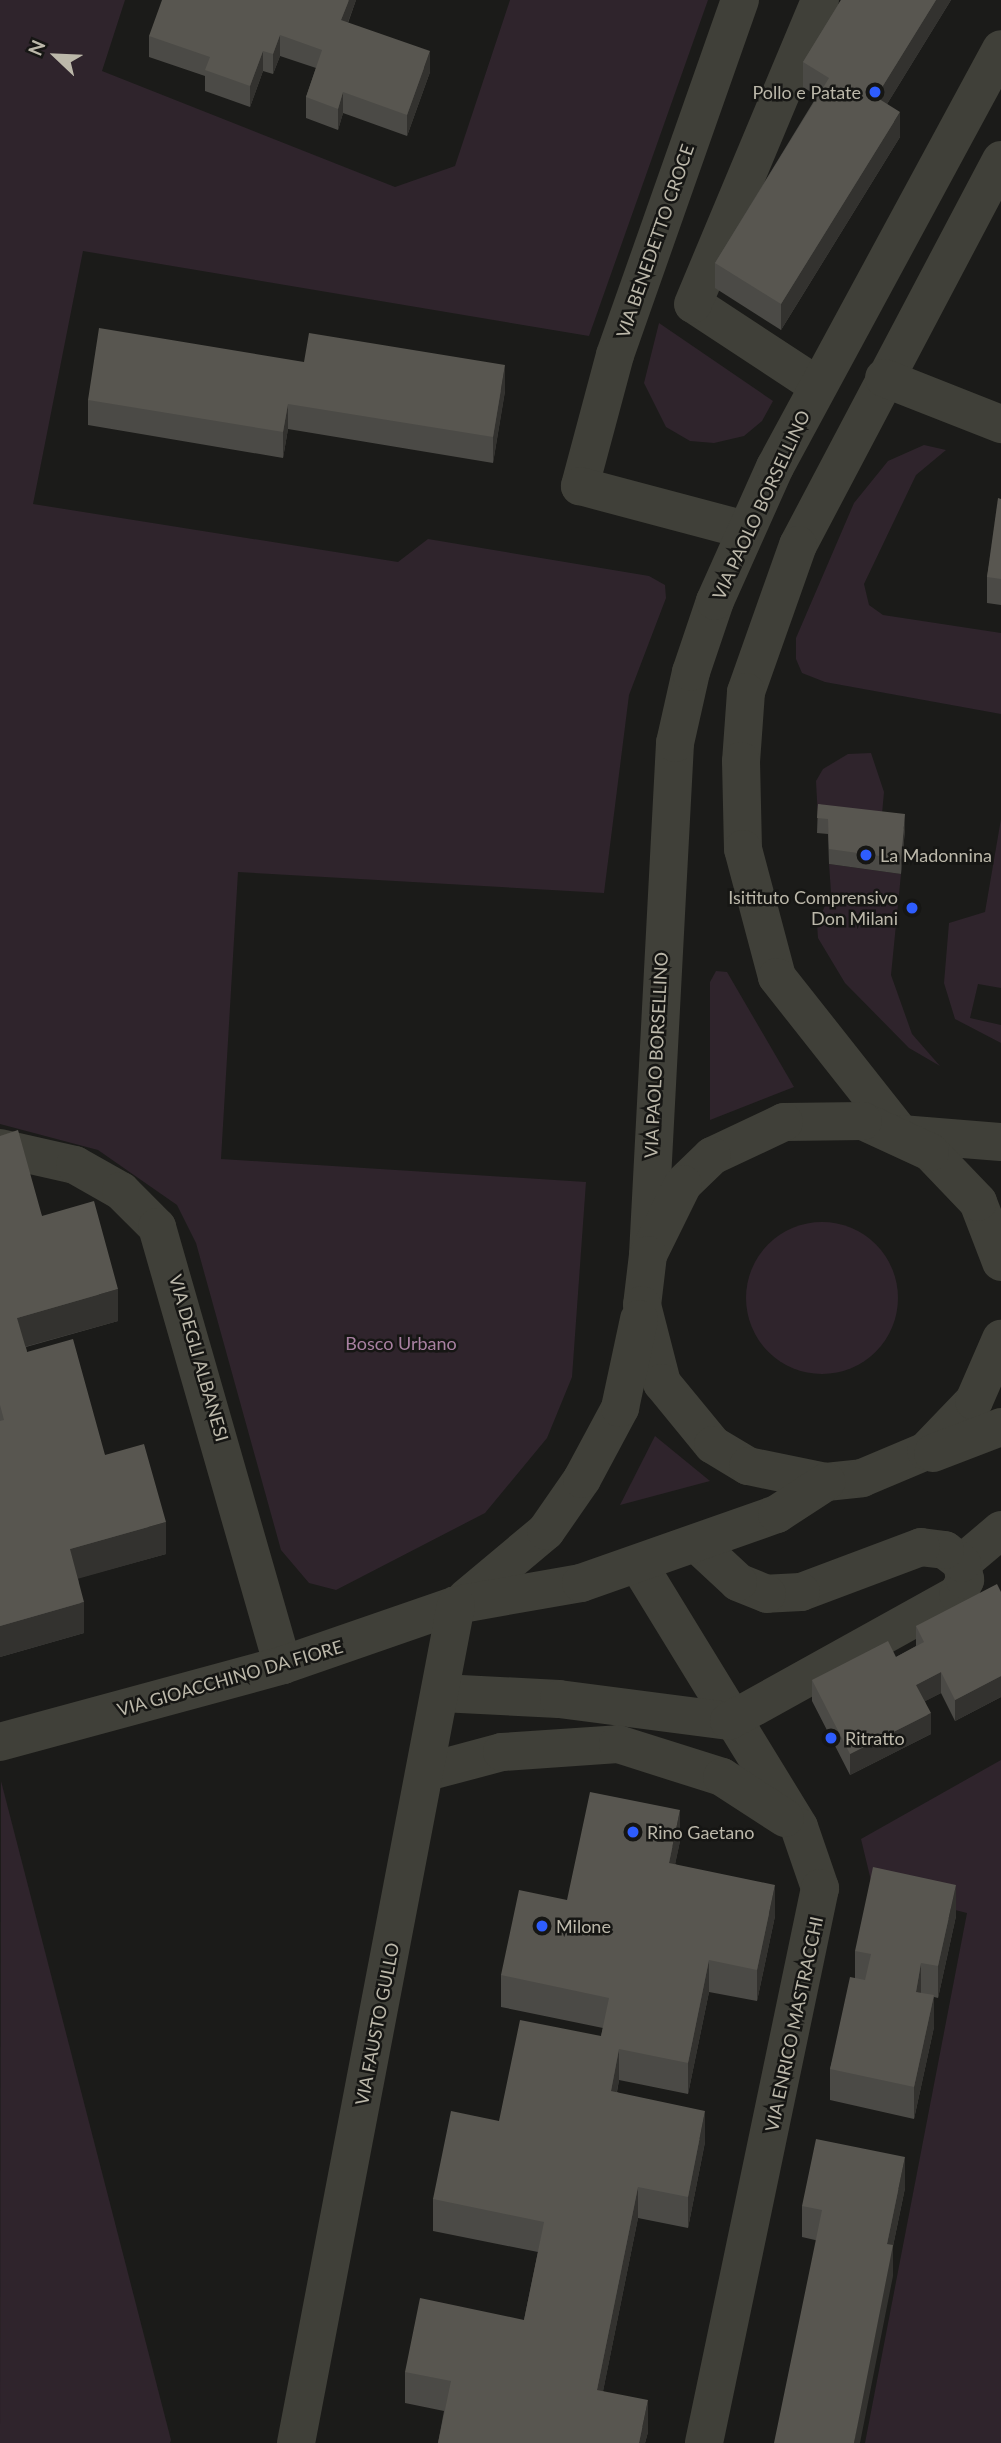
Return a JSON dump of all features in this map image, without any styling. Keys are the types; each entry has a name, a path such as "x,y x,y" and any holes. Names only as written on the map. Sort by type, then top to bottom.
{"street":[{"name":"VIA BENEDETTO CROCE","path":"740,0 615,355 580,486 745,530"},
{"path":"818,386 693,304 820,0"},
{"name":"VIA PAOLO BORSELLINO","path":"642,1305 648,1255 675,743 695,660 745,530 818,386 1001,49"},
{"path":"1001,160 884,378 767,620 746,692 741,774 743,849 777,977 901,1134 957,1175 978,1202 1001,1262"},
{"path":"884,378 1001,424"},
{"path":"648,1255 683,1184 746,1135 823,1117 901,1134 1001,1142"},
{"name":"VIA DEGLI ALBANESI","path":"0,1148 75,1165 121,1191 157,1227 283,1665"},
{"path":"642,1305 647,1345 662,1383 713,1445 760,1470 826,1482"},
{"path":"456,1605 536,1541 582,1479 620,1408 642,1305"},
{"path":"895,1467 960,1419 991,1370 1001,1339"},
{"path":"456,1605 581,1583 698,1545 777,1514 826,1482 895,1467 1001,1427"},
{"path":"962,1563 1001,1530"},
{"path":"441,1693 559,1699 729,1721 958,1594 965,1580 962,1563 945,1550 921,1548 801,1592 767,1594 738,1582 698,1545"},
{"name":"VIA ENRICO MASTRACCHI","path":"638,1564 729,1721 799,1827 817,1866 819,1911 704,2443"},
{"name":"VIA GIOACCHINO DA FIORE","path":"0,1742 283,1665 456,1605"},
{"name":"VIA FAUSTO GULLO","path":"296,2443 427,1772 456,1605"},
{"path":"427,1772 502,1752 618,1744 722,1777 799,1827"}],"green space":[{"name":"Bosco Urbano","path":"0,0 125,0 102,71 395,187 455,166 510,0 708,0 589,336 83,251 33,504 398,562 428,539 649,576 665,585 666,598 629,695 604,893 238,872 221,1159 586,1182 572,1377 547,1438 485,1513 336,1590 309,1583 281,1550 196,1243 177,1205 98,1150 0,1124"},
{"path":"659,323 773,401 762,421 744,436 714,443 690,441 666,427 644,383"},
{"path":"924,445 946,450 916,475 864,584 869,605 883,615 1001,633 1001,714 825,682 802,673 796,659 796,638 854,503 888,461"},
{"path":"871,753 884,792 881,825 818,819 816,781 823,769 848,754"},
{"path":"1001,819 1001,988 978,984 970,1018 1001,1025 1001,1043 955,1019 944,983 949,923 985,912"},
{"path":"829,864 901,874 891,975 912,1034 940,1066 909,1048 845,983 818,938 817,924 831,892"},
{"path":"716,971 727,972 794,1087 710,1120 710,982"},
{"path":"822,1222 851,1227 876,1244 893,1269 898,1298 893,1327 876,1352 851,1369 822,1374 793,1369 768,1352 751,1327 746,1298 751,1269 768,1244 793,1227"},
{"path":"655,1436 710,1481 620,1505"},
{"path":"1001,1760 1001,2443 865,2443 967,1913 873,1889 861,1839"},
{"path":"1,1781 171,2440 170,2443 0,2443"}],"building":[{"path":"162,0 349,0 341,20 430,51 407,115 343,92 338,109 306,97 322,50 280,35 273,54 263,51 250,86 205,70 210,57 149,36"},
{"path":"841,0 936,0 876,97 900,112 781,304 715,263 829,78 803,62"},
{"path":"99,328 304,362 309,333 505,365 493,437 288,404 283,432 88,400"},
{"path":"998,498 1001,499 1001,579 987,577"},
{"name":"La Madonnina","path":"818,804 905,814 901,859 829,849 828,819 817,818"},
{"path":"18,1130 42,1216 94,1201 118,1289 17,1318 27,1352 73,1339 105,1455 144,1444 166,1522 70,1549 84,1602 0,1626 0,1421 4,1420 0,1405 0,1136"},
{"path":"997,1584 1001,1592 1001,1676 955,1700 941,1672 916,1685 931,1713 850,1754 812,1680 888,1641 896,1657 924,1642 916,1626"},
{"path":"590,1792 680,1810 669,1863 775,1885 757,1970 709,1960 688,2063 619,2049 611,2091 705,2111 688,2197 638,2187 597,2390 648,2400 639,2443 438,2443 451,2381 405,2372 420,2298 524,2320 544,2222 433,2199 451,2111 499,2121 520,2020 601,2036 609,1998 501,1975 519,1890 567,1900"},
{"path":"873,1867 956,1885 938,1966 921,1963 916,1992 934,1995 914,2087 830,2069 850,1977 865,1980 871,1954 855,1951"},
{"path":"816,2139 905,2157 887,2244 893,2245 854,2443 774,2443 822,2210 802,2206"}],"place":[{"name":"Pollo e Patate","path":"875,92"},
{"name":"La Madonnina","path":"866,855"},
{"name":"Isitituto Comprensivo Don Milani","path":"912,908"},
{"name":"Ritratto","path":"831,1738"},
{"name":"Rino Gaetano","path":"633,1832"},
{"name":"Milone","path":"542,1926"}]}
